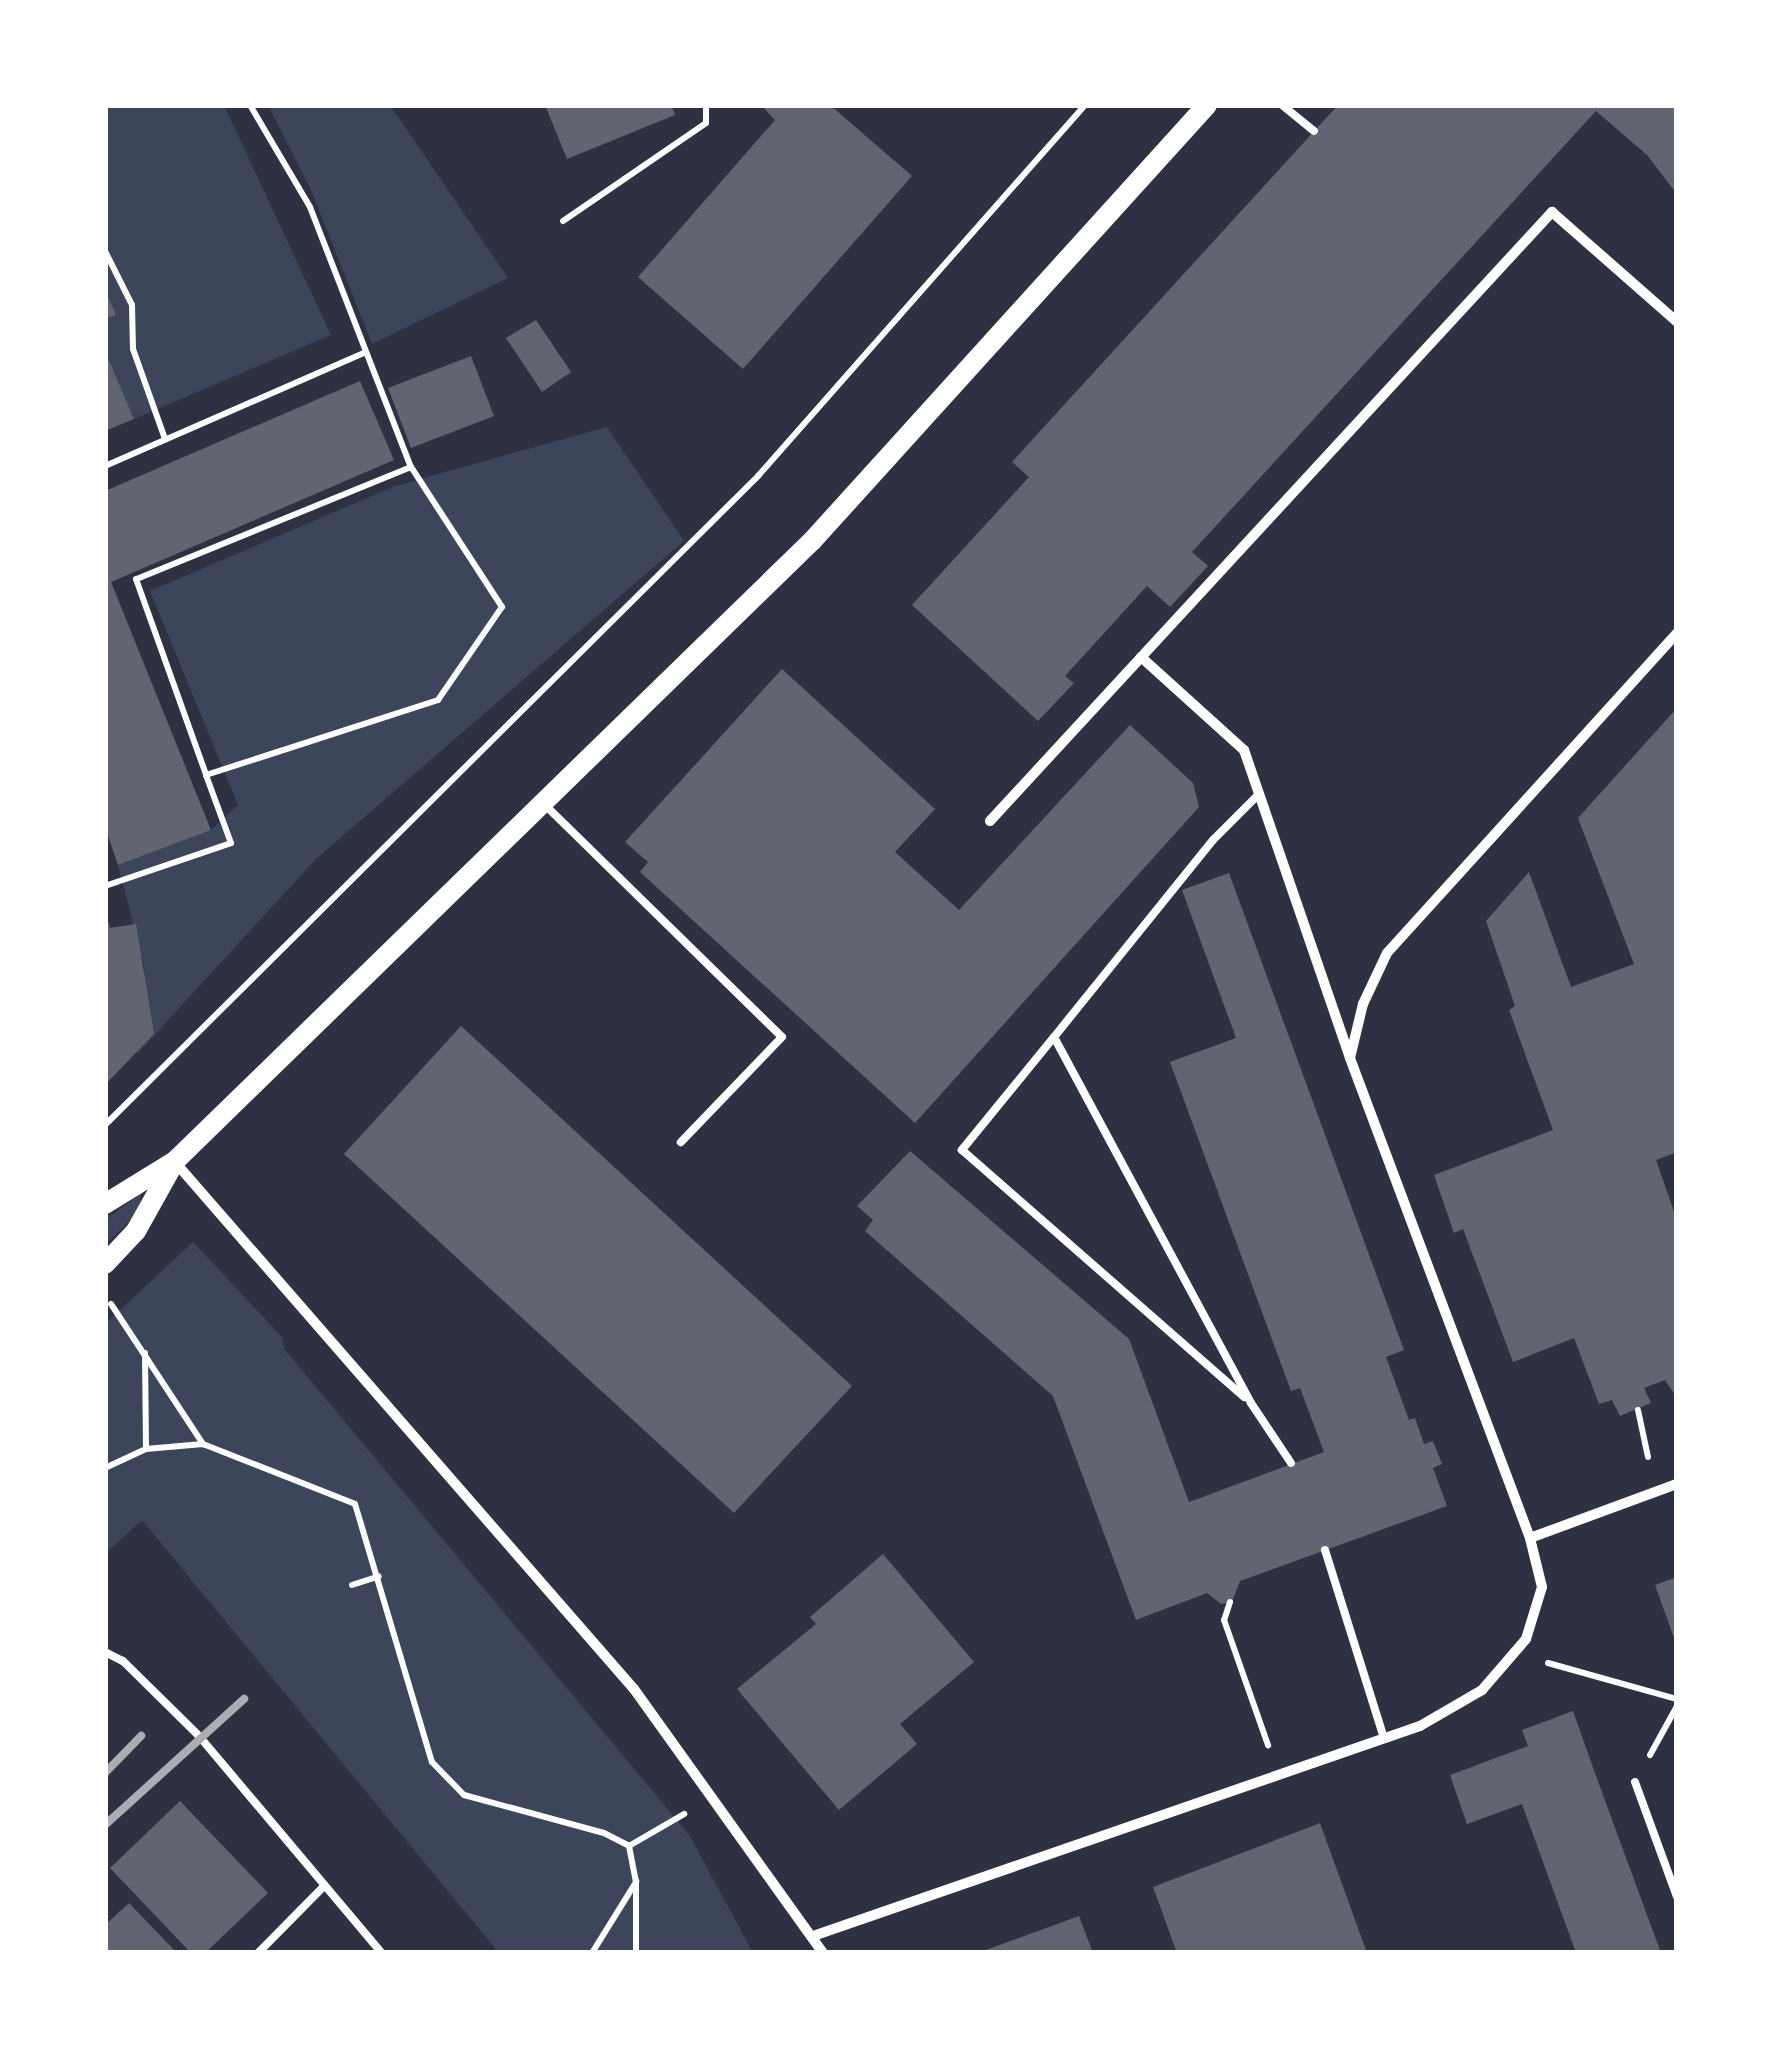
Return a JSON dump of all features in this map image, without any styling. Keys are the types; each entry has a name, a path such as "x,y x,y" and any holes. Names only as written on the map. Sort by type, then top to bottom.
{"main road":[{"path":"105,1204 175,1161 812,541 1207,105"},
{"path":"105,1264 136,1231 175,1161"}],"street":[{"path":"990,821 1552,212 1677,322"},
{"path":"1350,1058 1362,1004 1387,953 1677,633"},
{"path":"816,1935 1384,1738 1482,1690 1526,1639 1542,1587 1530,1538 1350,1058 1244,750 1141,657"},
{"path":"175,1161 634,1689 816,1935 823,1953"},
{"path":"1530,1538 1677,1484"}],"lane":[{"path":"1282,105 1314,131"},
{"path":"1251,1403 962,1150 1214,840 1259,794"},
{"path":"543,803 782,1037 681,1142"},
{"path":"1054,1037 1251,1403 1291,1463"},
{"path":"1325,1550 1384,1738"},
{"path":"105,1652 123,1660 199,1736 322,1888 382,1953"},
{"path":"1634,1782 1677,1897"},
{"path":"258,1953 322,1888"}],"path":[{"path":"206,776 438,700 502,607 412,466 364,353 310,207 250,105"},
{"path":"563,221 706,123 706,105"},
{"path":"105,1125 758,476 1084,105"},
{"path":"105,251 132,306 133,349 165,440"},
{"path":"105,466 364,353"},
{"path":"105,886 231,843 136,578 412,466"},
{"path":"105,1298 204,1444"},
{"path":"145,1352 146,1449"},
{"path":"1638,1410 1647,1455"},
{"path":"105,1468 146,1449 204,1444 355,1504 432,1762 464,1795 604,1833 629,1846"},
{"path":"352,1585 379,1576"},
{"path":"1230,1602 1224,1620 1278,1775"},
{"path":"1514,1654 1677,1702 1634,1782"},
{"path":"629,1846 713,1798"},
{"path":"629,1846 636,1881 636,1953"},
{"path":"592,1953 636,1881"}],"shaded area":[{"path":"105,105 224,105 331,335 134,419 105,351 105,319 115,314 105,290"},
{"path":"268,105 390,105 508,278 372,344 311,190"},
{"path":"607,427 684,541 316,859 137,1054 120,976 145,970 118,865 211,830 238,805 150,591 395,486"},
{"path":"141,1193 140,1211 105,1245 105,1220"},
{"path":"193,1242 282,1337 285,1350 690,1836 753,1953 499,1953 142,1520 105,1554 105,1324"}],"building":[{"path":"545,105 671,105 675,115 567,159"},
{"path":"761,105 830,105 912,176 743,369 638,277 775,120"},
{"path":"1338,105 1677,105 1677,194 1647,155 1596,111 1192,552 1208,566 1170,607 1147,586 1065,676 1074,683 1038,721 912,605 1029,477 1012,462"},
{"path":"105,290 116,315 105,319"},
{"path":"536,320 571,372 542,392 506,338"},
{"path":"105,351 134,419 105,431"},
{"path":"471,356 494,416 411,448 388,388"},
{"path":"360,381 394,460 111,582 211,830 118,865 105,827 105,491"},
{"path":"782,669 935,809 895,852 959,910 1130,725 1193,783 1199,807 915,1123 640,872 648,862 625,842"},
{"path":"1677,708 1677,1152 1656,1160 1677,1220 1677,1398 1665,1380 1644,1388 1651,1403 1620,1416 1612,1400 1599,1404 1574,1338 1513,1362 1463,1229 1454,1233 1434,1175 1553,1130 1509,1010 1515,1006 1486,921 1529,872 1571,987 1634,964 1578,818"},
{"path":"1229,873 1404,1350 1386,1357 1409,1420 1415,1418 1424,1444 1433,1441 1442,1464 1433,1468 1447,1506 1240,1581 1232,1602 1221,1604 1207,1593 1136,1620 1053,1396 865,1231 873,1220 857,1206 910,1151 1129,1339 1189,1502 1324,1452 1300,1388 1291,1391 1170,1062 1236,1038 1182,890"},
{"path":"105,911 110,928 136,924 154,1034 105,1085"},
{"path":"461,1026 852,1386 734,1513 344,1154"},
{"path":"883,1554 974,1662 900,1724 917,1744 839,1810 737,1689 816,1624 810,1617"},
{"path":"1677,1577 1677,1646 1655,1585"},
{"path":"1573,1711 1661,1953 1576,1953 1522,1804 1467,1824 1450,1775 1528,1746 1522,1730"},
{"path":"180,1801 268,1893 205,1953 191,1953 110,1868"},
{"path":"1320,1823 1367,1953 1177,1953 1153,1887"},
{"path":"129,1903 177,1953 105,1953 105,1925"},
{"path":"1079,1916 1093,1953 978,1953"}],"railway":[{"path":"105,1825 244,1699"},
{"path":"105,1773 141,1736"}]}
